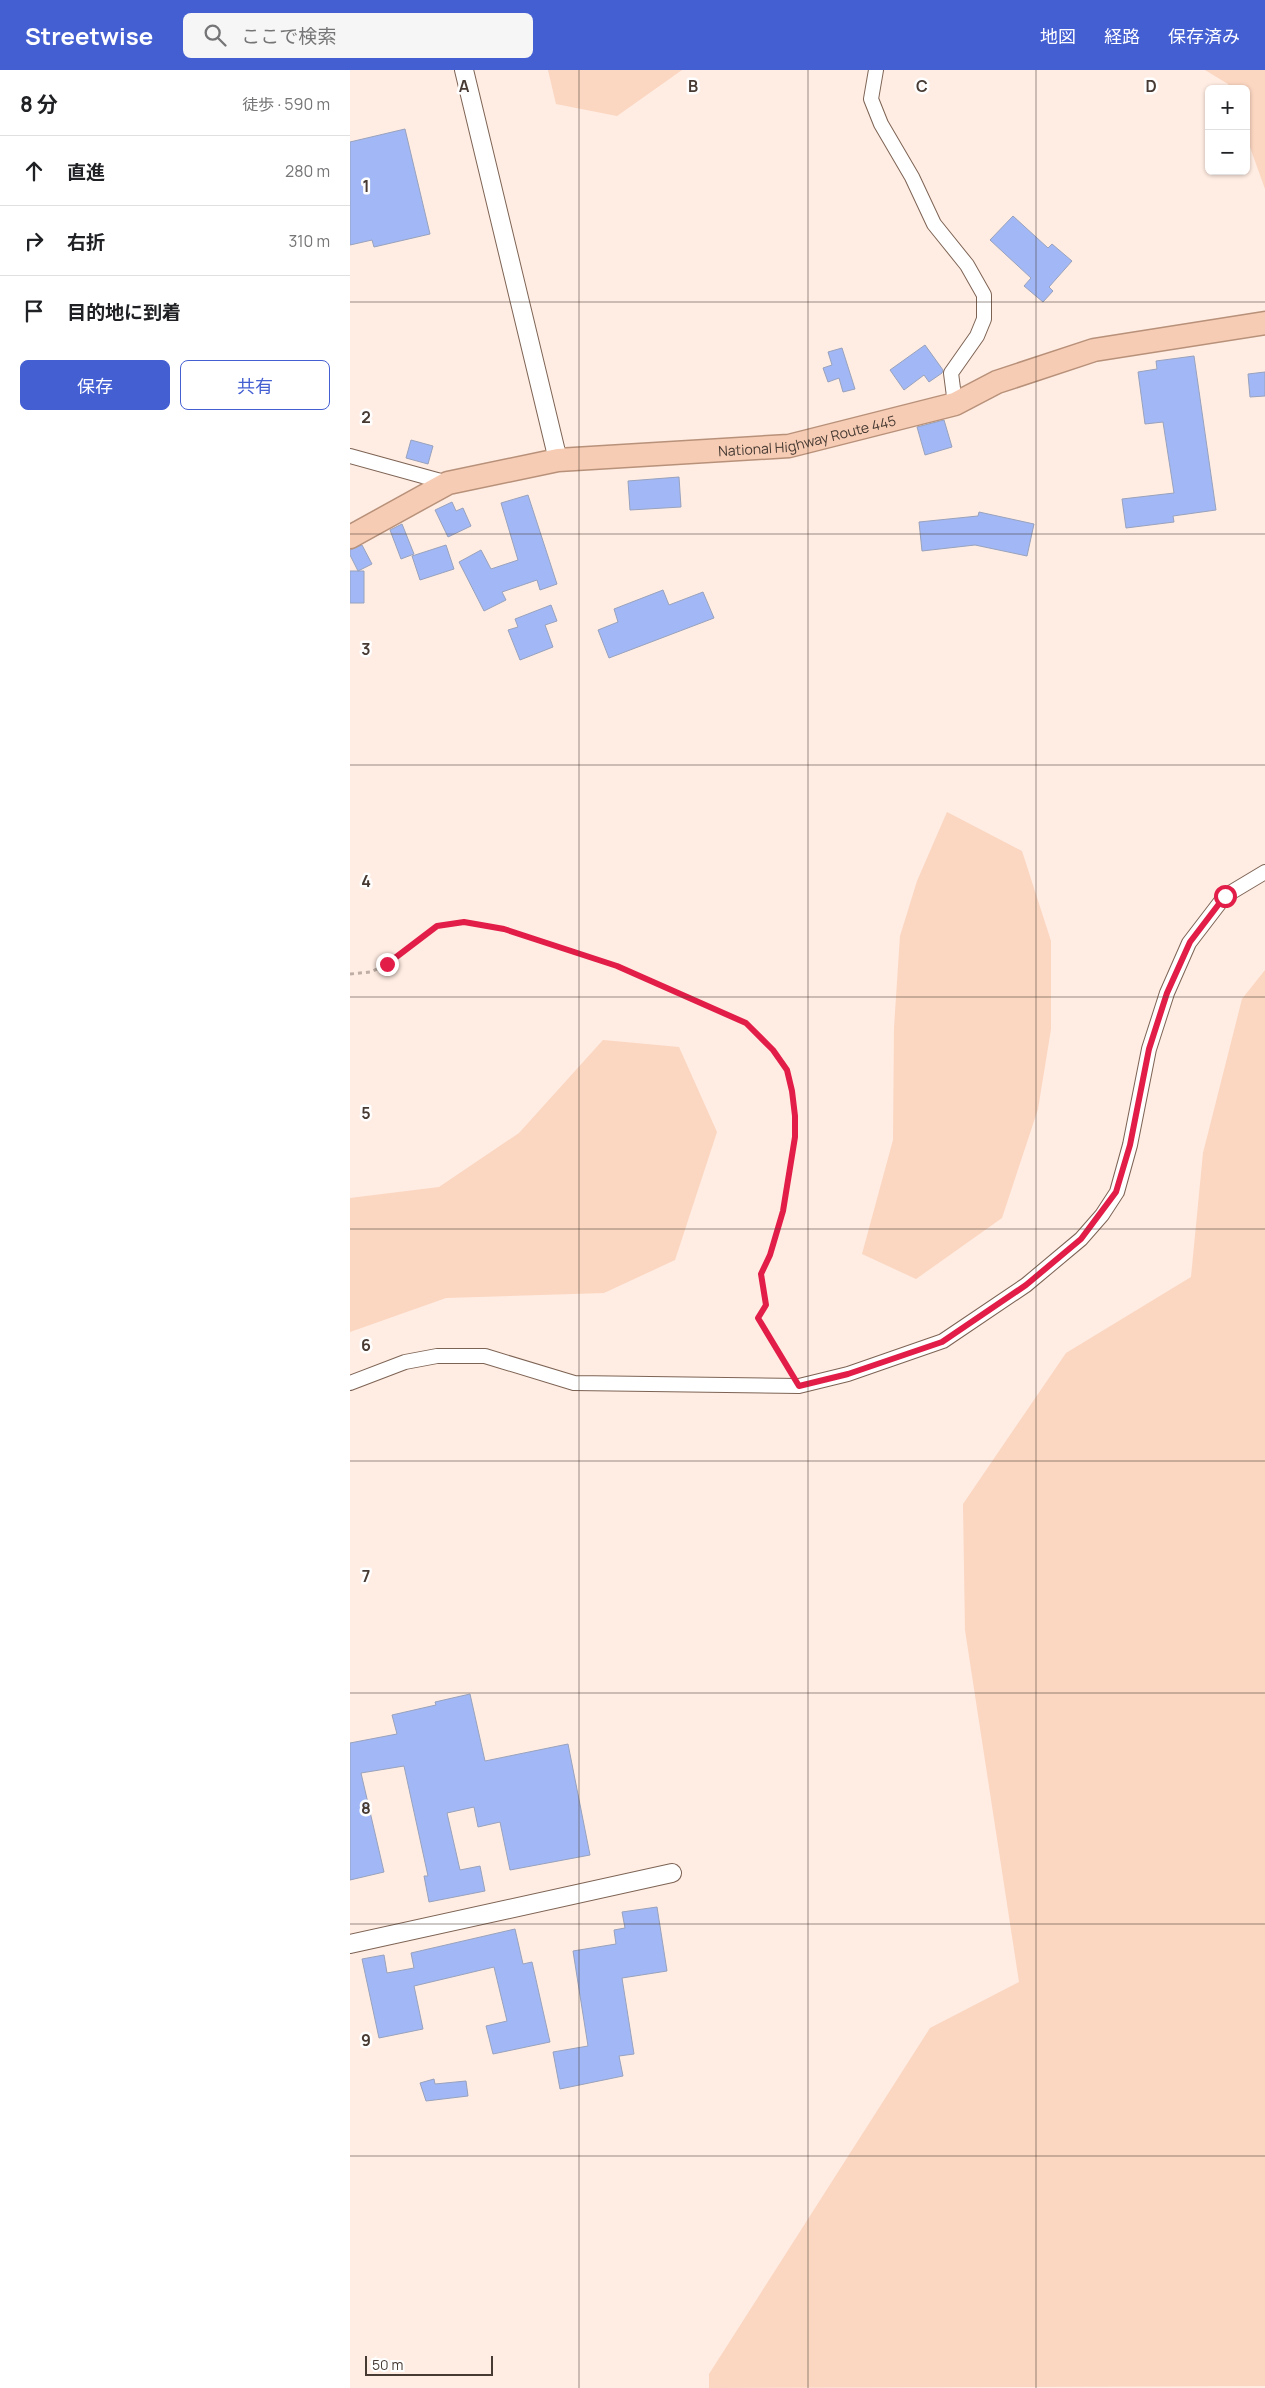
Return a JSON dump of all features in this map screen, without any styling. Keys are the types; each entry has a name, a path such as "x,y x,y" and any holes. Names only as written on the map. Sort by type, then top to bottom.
{"highway":[{"name":"National Highway Route 445","path":"350,537 448,483 558,460 788,446 955,404 997,382 1094,350 1265,323"}],"street":[{"path":"464,70 558,460"},
{"path":"876,70 871,99 881,124 912,177 934,224 967,265 984,295 984,319 977,336 951,373 955,404"},
{"path":"350,456 448,483"},
{"path":"350,1383 405,1362 437,1356 485,1356 574,1383 799,1386 848,1374 942,1342 1026,1285 1081,1239 1116,1192 1130,1145 1149,1049 1167,993 1190,942 1225,896 1265,872"},
{"path":"350,1944 672,1873"}],"path":[{"path":"350,974 371,972 387,964 437,926 464,922 504,929 617,966 746,1023 773,1050 787,1070 792,1091 795,1137 783,1211 770,1255 761,1274 766,1305 758,1318 799,1386"}],"shaded area":[{"path":"548,70 682,70 617,116 556,104"},
{"path":"1205,70 1265,70 1265,189 1250,147 1250,85 1228,84"},
{"path":"947,812 1022,851 1051,941 1051,1029 1038,1109 1002,1218 916,1279 862,1254 893,1140 894,1028 900,936 917,881"},
{"path":"1265,970 1265,2386 709,2388 709,2374 930,2028 1019,1982 965,1630 963,1504 1066,1353 1191,1277 1203,1153 1242,999"},
{"path":"603,1040 679,1047 717,1132 675,1260 604,1293 446,1298 350,1332 350,1198 439,1187 519,1133"}],"building":[{"path":"405,129 430,234 374,247 372,240 350,245 350,142"},
{"path":"1013,216 1048,248 1052,244 1072,261 1049,287 1053,291 1043,302 1024,286 1031,278 990,240"},
{"path":"925,345 943,370 942,373 929,382 924,375 904,390 890,370"},
{"path":"842,348 855,389 843,392 839,378 828,382 823,368 832,365 828,352"},
{"path":"1194,356 1216,510 1173,516 1174,522 1126,528 1122,499 1174,493 1163,422 1145,424 1138,372 1157,369 1156,361"},
{"path":"1265,372 1265,396 1250,397 1248,374"},
{"path":"944,420 952,447 925,455 917,427"},
{"path":"411,440 433,446 428,464 406,458"},
{"path":"679,477 681,507 630,510 628,481"},
{"path":"528,495 557,584 540,590 537,580 502,592 506,600 484,611 459,562 481,550 491,569 518,560 501,503"},
{"path":"452,502 456,511 463,508 471,526 448,537 435,510"},
{"path":"979,512 1034,524 1027,556 975,545 922,551 919,522 978,516"},
{"path":"402,524 414,554 401,559 390,530"},
{"path":"362,545 372,564 358,571 350,555 350,550"},
{"path":"446,545 454,569 420,580 412,556"},
{"path":"350,571 364,571 364,603 350,603"},
{"path":"663,590 669,605 703,592 714,618 609,658 598,630 618,622 614,609"},
{"path":"551,605 557,621 545,625 553,647 520,660 508,630 518,627 515,619"},
{"path":"470,1694 485,1761 568,1744 590,1855 510,1870 500,1822 478,1827 474,1807 447,1813 460,1870 480,1866 485,1891 429,1902 424,1876 428,1876 404,1766 361,1773 384,1872 350,1880 350,1743 397,1734 392,1715 436,1705 435,1702"},
{"path":"657,1907 667,1971 622,1978 634,2054 619,2056 623,2076 560,2089 553,2052 588,2046 573,1951 616,1944 614,1930 625,1928 622,1912"},
{"path":"515,1929 523,1964 532,1962 550,2042 493,2054 486,2026 507,2021 494,1967 414,1986 423,2029 379,2038 362,1959 384,1955 387,1973 414,1968 411,1953"},
{"path":"434,2079 435,2084 466,2081 468,2096 426,2101 420,2083"}],"route":[{"path":"387,964 437,926 464,922 504,929 617,966 688,996 746,1023 773,1050 787,1070 795,1116 795,1137 783,1211 770,1255 761,1274 766,1305 758,1318 799,1386 848,1374 942,1342 1026,1285 1081,1239 1102,1214 1116,1192 1130,1145 1149,1049 1167,993 1190,942 1225,896"}]}
